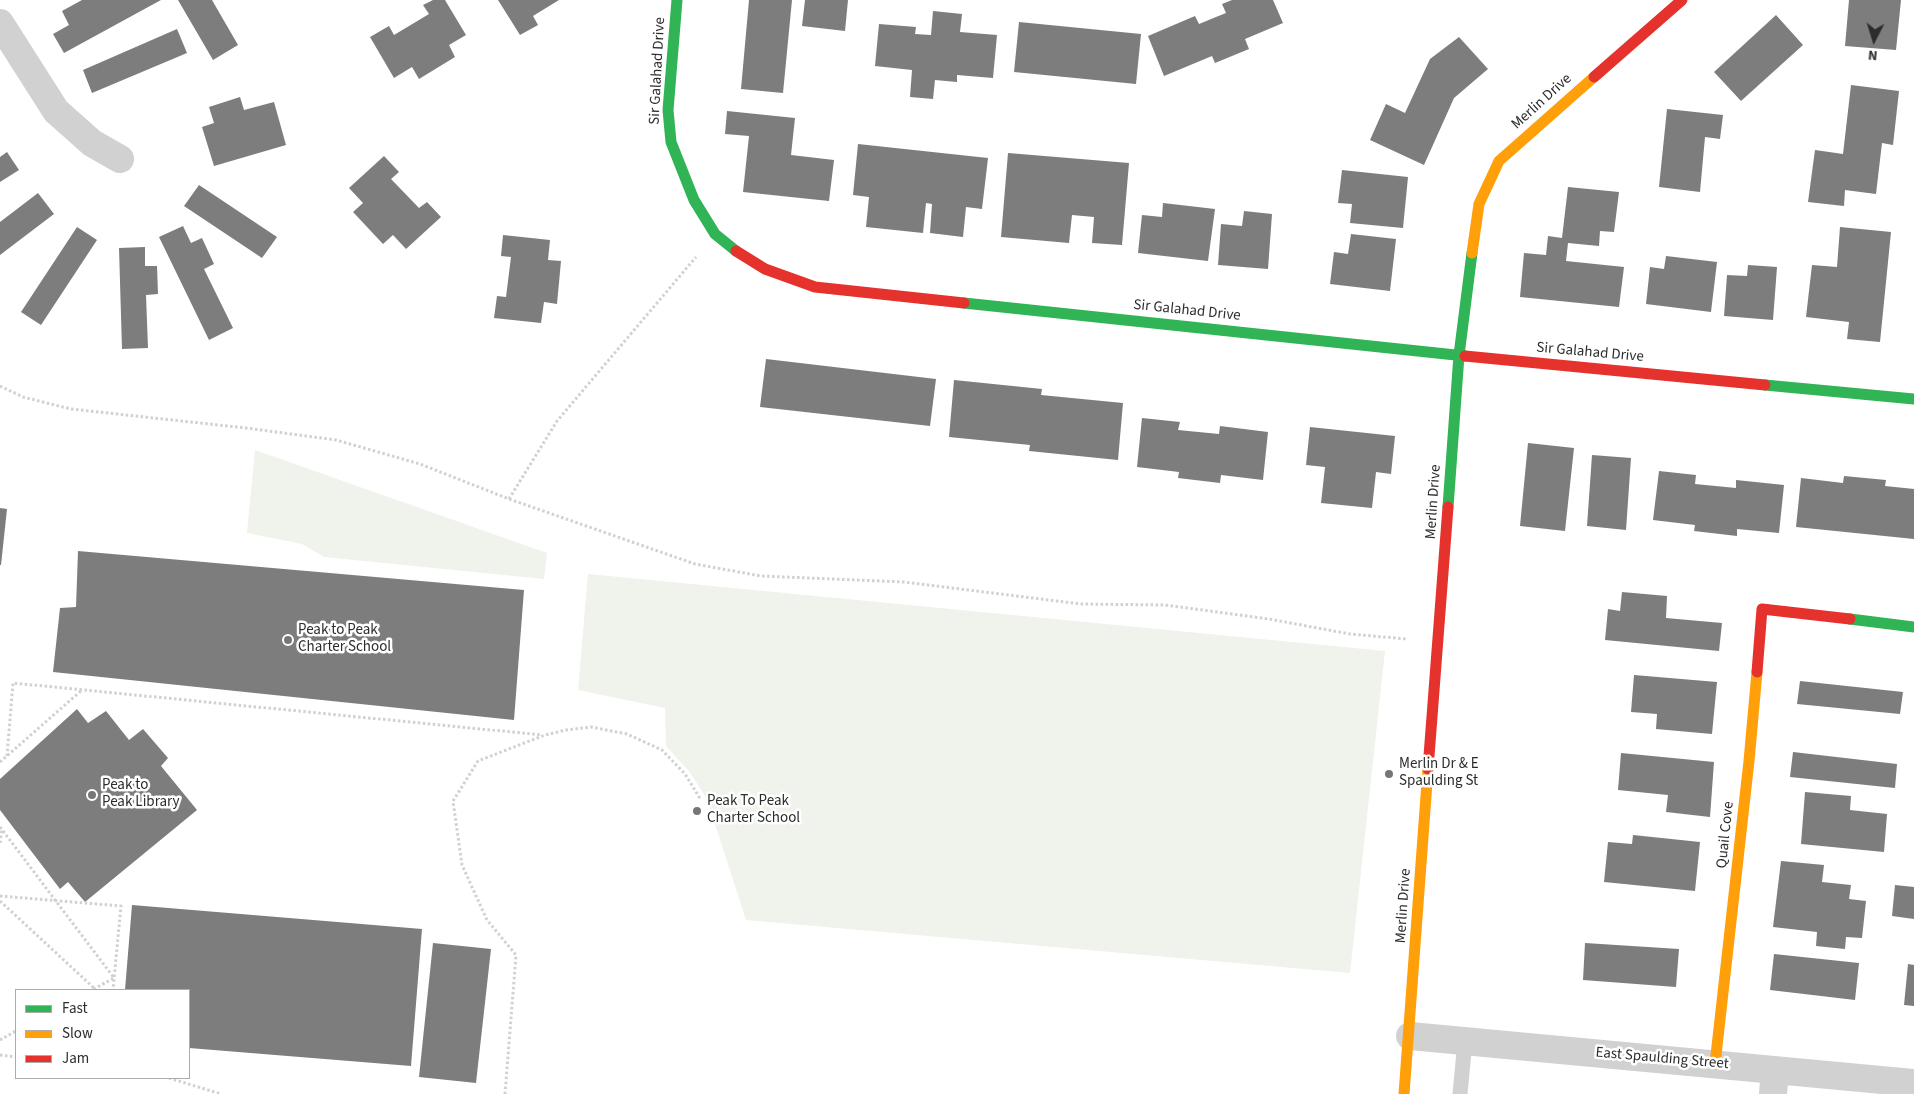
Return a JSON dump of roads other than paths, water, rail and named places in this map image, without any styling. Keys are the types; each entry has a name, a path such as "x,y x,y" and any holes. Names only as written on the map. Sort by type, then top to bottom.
{"street":[{"name":"Sir Galahad Drive","path":"677,0 668,110 671,142 694,200 715,234 739,254 766,269 815,287 1459,355 1914,399"},
{"name":"Merlin Drive","path":"1404,1094 1410,1036 1459,355 1479,204 1499,161 1682,0"},
{"path":"0,23 56,111 92,143 120,159"},
{"name":"Quail Cove","path":"1715,1064 1749,761 1762,609 1914,627"},
{"name":"East Spaulding Street","path":"1410,1036 1715,1064 1774,1082 1914,1082"}],"lane":[{"path":"1460,1094 1465,1041"}],"place":[{"name":"Peak to Peak Charter School","path":"288,640"},
{"name":"Merlin Dr & E Spaulding St","path":"1389,774"},
{"name":"Peak to Peak Library","path":"92,795"},
{"name":"Peak To Peak Charter School","path":"697,811"}]}
